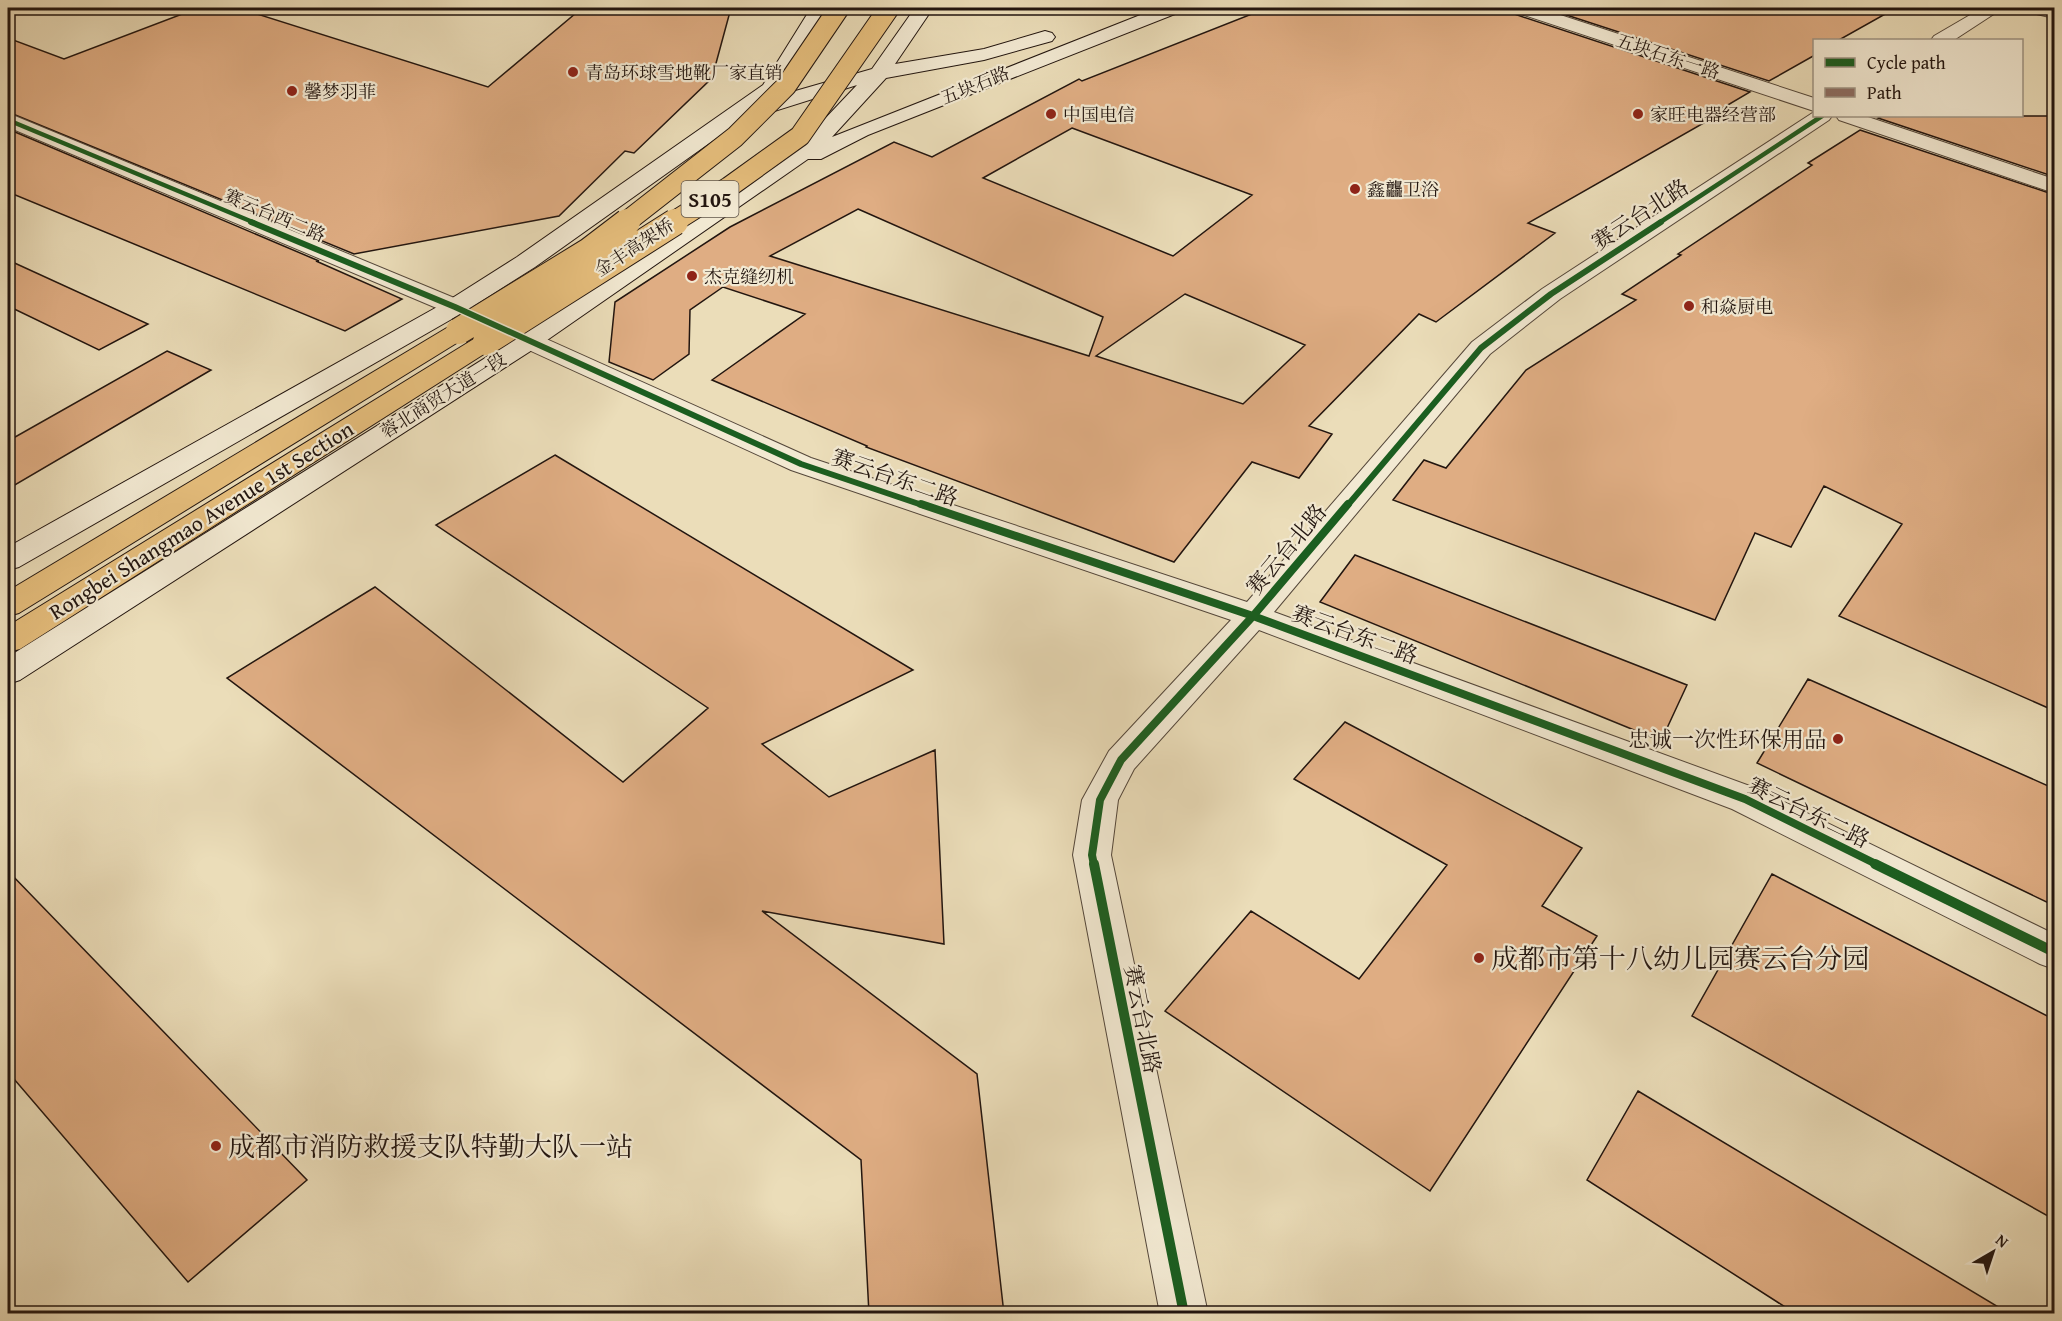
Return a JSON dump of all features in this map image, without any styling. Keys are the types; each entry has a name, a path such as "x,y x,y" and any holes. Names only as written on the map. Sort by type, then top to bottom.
{"highway":[{"name":"金丰高架桥","path":"457,319 588,251 735,137 786,86 839,8"},
{"name":"金丰高架桥","path":"486,342 729,187 800,136 889,8"},
{"path":"8,605 457,319"},
{"name":"Rongbei Shangmao Avenue 1st Section","path":"8,641 486,342"}],"street":[{"path":"8,560 457,319 526,262 771,89 820,8"},
{"name":"蓉北商贸大道一段","path":"8,672 531,340 810,148 879,73 924,8"},
{"name":"五块石路","path":"781,169 861,131 1173,8"},
{"name":"五块石东一路","path":"1522,8 1813,104"},
{"path":"1943,39 1994,8"},
{"path":"2036,8 2055,13"},
{"name":"五块石路","path":"730,120 810,92 879,73 978,56 1041,39 1060,31"},
{"name":"赛云台北路","path":"1184,1314 1092,855 1100,800 1120,760 1253,616 1481,348 1551,294 1820,117"},
{"path":"1849,117 2055,186"},
{"name":"赛云台西二路","path":"8,120 457,319 531,340"},
{"name":"赛云台东二路","path":"531,340 801,464 1253,616 1745,799 2055,952"}],"building":[{"path":"198,8 238,8 488,87 582,8 731,8 712,78 634,153 625,151 559,216 354,254 8,112 8,38 64,59"},
{"path":"1267,8 1511,8 1514,14 1750,92 1709,116 1716,116 1528,223 1555,233 1436,322 1419,314 1309,426 1332,434 1299,478 1252,462 1174,562 866,447 712,380 805,314 723,287 690,310 689,354 653,380 609,362 615,302 730,227 894,142 932,157 1079,79 1082,81","holes":["1072,128 1252,195 1173,256 983,178","858,209 1103,317 1089,356 770,256","1185,294 1305,345 1243,404 1096,356"]},
{"path":"1545,8 1896,8 1841,39 1813,39 1813,56 1769,81"},
{"path":"2055,116 2055,177 1878,118"},
{"path":"8,129 319,261 316,261 402,299 345,331 8,192"},
{"path":"1860,130 2055,195 2055,711 1839,616 1902,524 1824,486 1791,547 1755,533 1715,620 1393,500 1424,460 1446,468 1526,370 1636,300 1622,294 1812,165 1808,163"},
{"path":"8,260 148,324 99,350 8,306"},
{"path":"167,351 211,370 8,489 8,441"},
{"path":"555,455 913,670 762,744 829,797 935,750 944,944 762,911 977,1074 1004,1314 869,1314 861,1160 227,678 375,587 623,782 708,708 436,525"},
{"path":"1355,555 1687,685 1661,741 1320,602"},
{"path":"1808,679 2055,789 2055,906 1757,763"},
{"name":"成都市第十八幼儿园赛云台分园","path":"1345,722 1582,848 1542,906 1597,936 1430,1191 1165,1011 1251,911 1359,979 1447,865 1294,779"},
{"path":"8,871 307,1180 188,1282 8,1072"},
{"path":"1772,874 2055,1020 2055,1220 1692,1016"},
{"path":"1638,1091 2010,1314 1796,1314 1587,1180"}],"marked path":[{"path":"2035,8 2054,13"}],"cycle path":[{"path":"1184,1314 1092,855 1100,800 1121,760 1253,616 1481,348 1551,294 1820,117"},
{"path":"8,120 455,307 801,464 1253,616 1745,799 2054,952"}],"place":[{"name":"青岛环球雪地靴厂家直销","path":"573,72"},
{"name":"馨梦羽菲","path":"292,91"},
{"name":"中国电信","path":"1051,114"},
{"name":"家旺电器经营部","path":"1638,114"},
{"name":"鑫龘卫浴","path":"1355,189"},
{"name":"杰克缝纫机","path":"692,276"},
{"name":"和焱厨电","path":"1689,306"},
{"name":"忠诚一次性环保用品","path":"1838,739"},
{"name":"成都市第十八幼儿园赛云台分园","path":"1479,958"},
{"name":"成都市消防救援支队特勤大队一站","path":"216,1146"}]}
